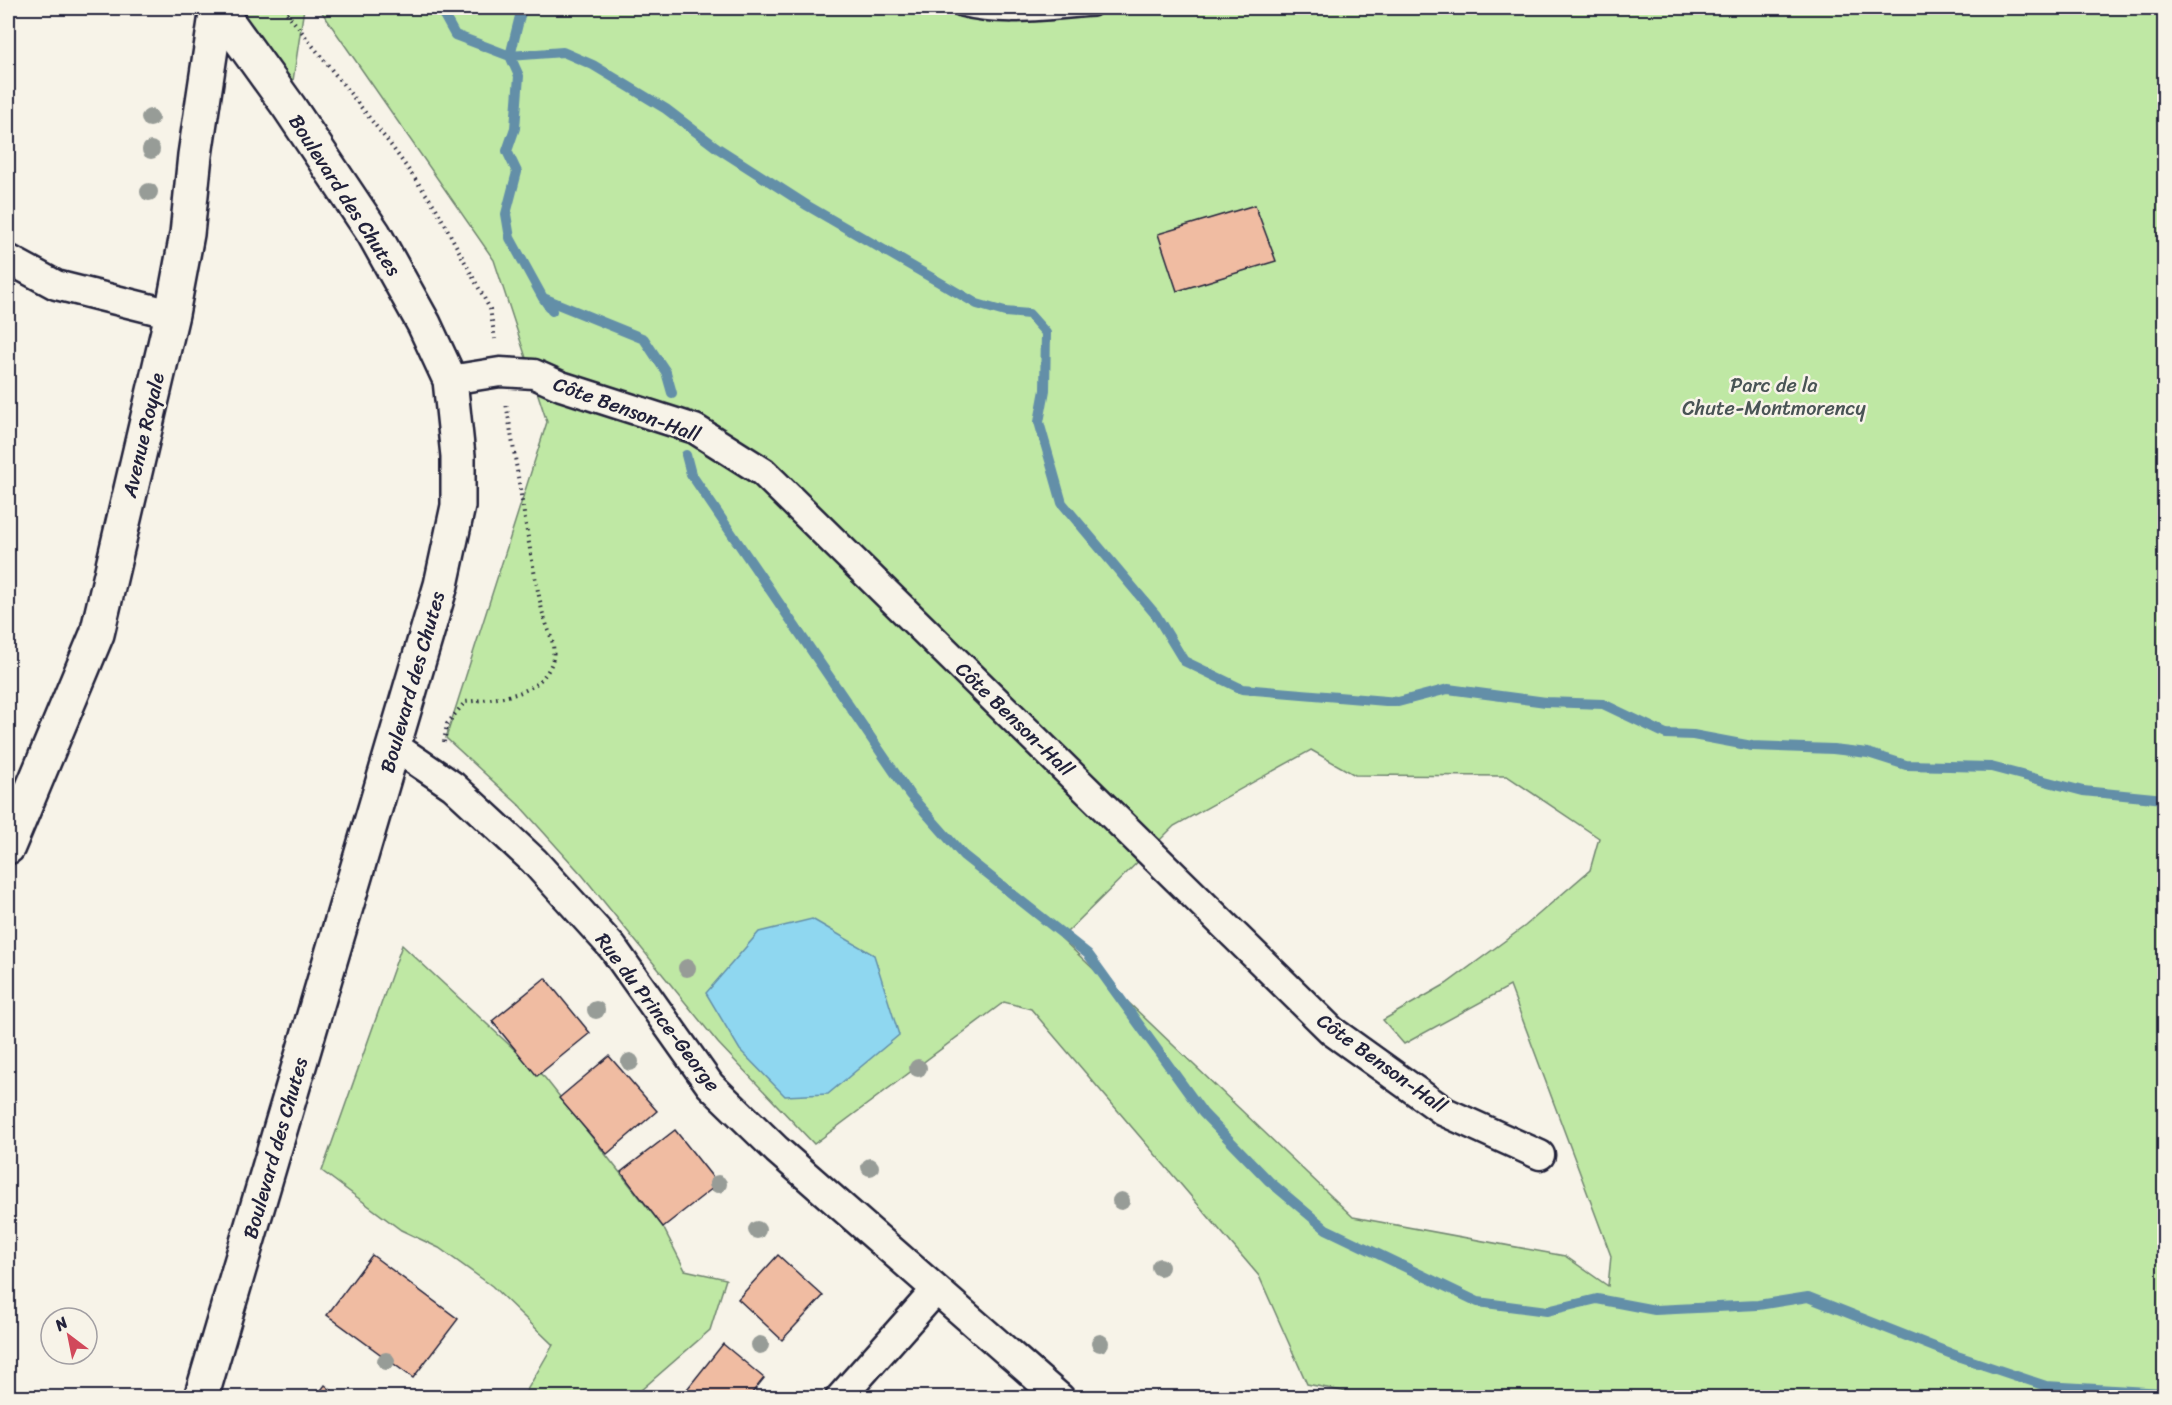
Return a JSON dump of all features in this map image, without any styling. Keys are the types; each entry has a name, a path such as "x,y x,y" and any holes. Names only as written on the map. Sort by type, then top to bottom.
{"street":[{"name":"Avenue Royale","path":"8,847 97,634 172,314 187,234 195,154 219,8"},
{"name":"Boulevard des Chutes","path":"201,1398 441,585 458,506 458,456 450,380 424,324 374,234 219,8"},
{"path":"8,259 56,285 172,314"},
{"name":"Côte Benson-Hall","path":"450,380 500,372 534,374 570,390 695,429 763,472 1332,1031 1445,1112 1540,1155"},
{"name":"Rue du Prince-George","path":"394,746 453,786 534,861 613,948 710,1085 777,1150 1059,1398"},
{"path":"840,1398 936,1290"}],"lane":[{"path":"961,8 982,13 1093,8"}],"green space":[{"path":"217,8 304,8 289,107"},
{"name":"Parc de la Chute-Montmorency","path":"319,8 2164,8 2164,1397 1377,1398 1307,1384 1259,1276 1031,1009 1004,1002 814,1144 718,1043 583,876 519,805 446,738 547,422 494,260","holes":["1311,750 1355,775 1507,776 1599,838 1590,870 1525,926 1446,984 1383,1020 1404,1044 1510,986 1611,1256 1608,1286 1565,1256 1353,1217 1061,938 1174,826"]},
{"path":"402,945 545,1078 663,1227 685,1270 726,1279 710,1330 633,1397 523,1397 553,1345 492,1286 439,1248 401,1230 322,1171"}],"water":[{"path":"812,919 874,955 899,1035 828,1094 785,1096 740,1050 706,993 759,932"}],"building":[{"path":"1255,205 1276,261 1177,291 1158,234"},
{"path":"545,978 590,1033 537,1076 492,1021"},
{"path":"609,1056 657,1111 607,1154 559,1098"},
{"path":"675,1130 718,1184 663,1227 621,1172"},
{"path":"372,1255 458,1319 413,1378 327,1315"},
{"path":"778,1255 823,1296 782,1340 738,1299"},
{"path":"723,1344 764,1378 748,1398 680,1398"},
{"path":"325,1385 341,1398 315,1398"}],"waterway":[{"path":"440,8 455,35 510,56 563,52 593,65 666,109 716,147 808,206 977,304 1005,312 1029,314 1046,333 1045,390 1039,422 1062,503 1156,615 1184,661 1242,689 1398,702 1448,689 1546,702 1603,704 1666,734 1693,735 1752,746 1833,749 1868,753 1906,765 1991,767 2083,791 2164,799"},
{"path":"522,8 510,56 519,76 515,128 507,151 517,172 506,214 510,238 543,298"},
{"path":"552,311 543,298 644,339 666,372 672,393"},
{"path":"686,455 691,474 910,795 963,855 1088,954 1203,1113 1269,1181 1326,1229 1478,1302 1547,1311 1597,1299 1655,1310 1758,1305 1808,1297 1957,1356 2046,1386 2164,1393"}]}
